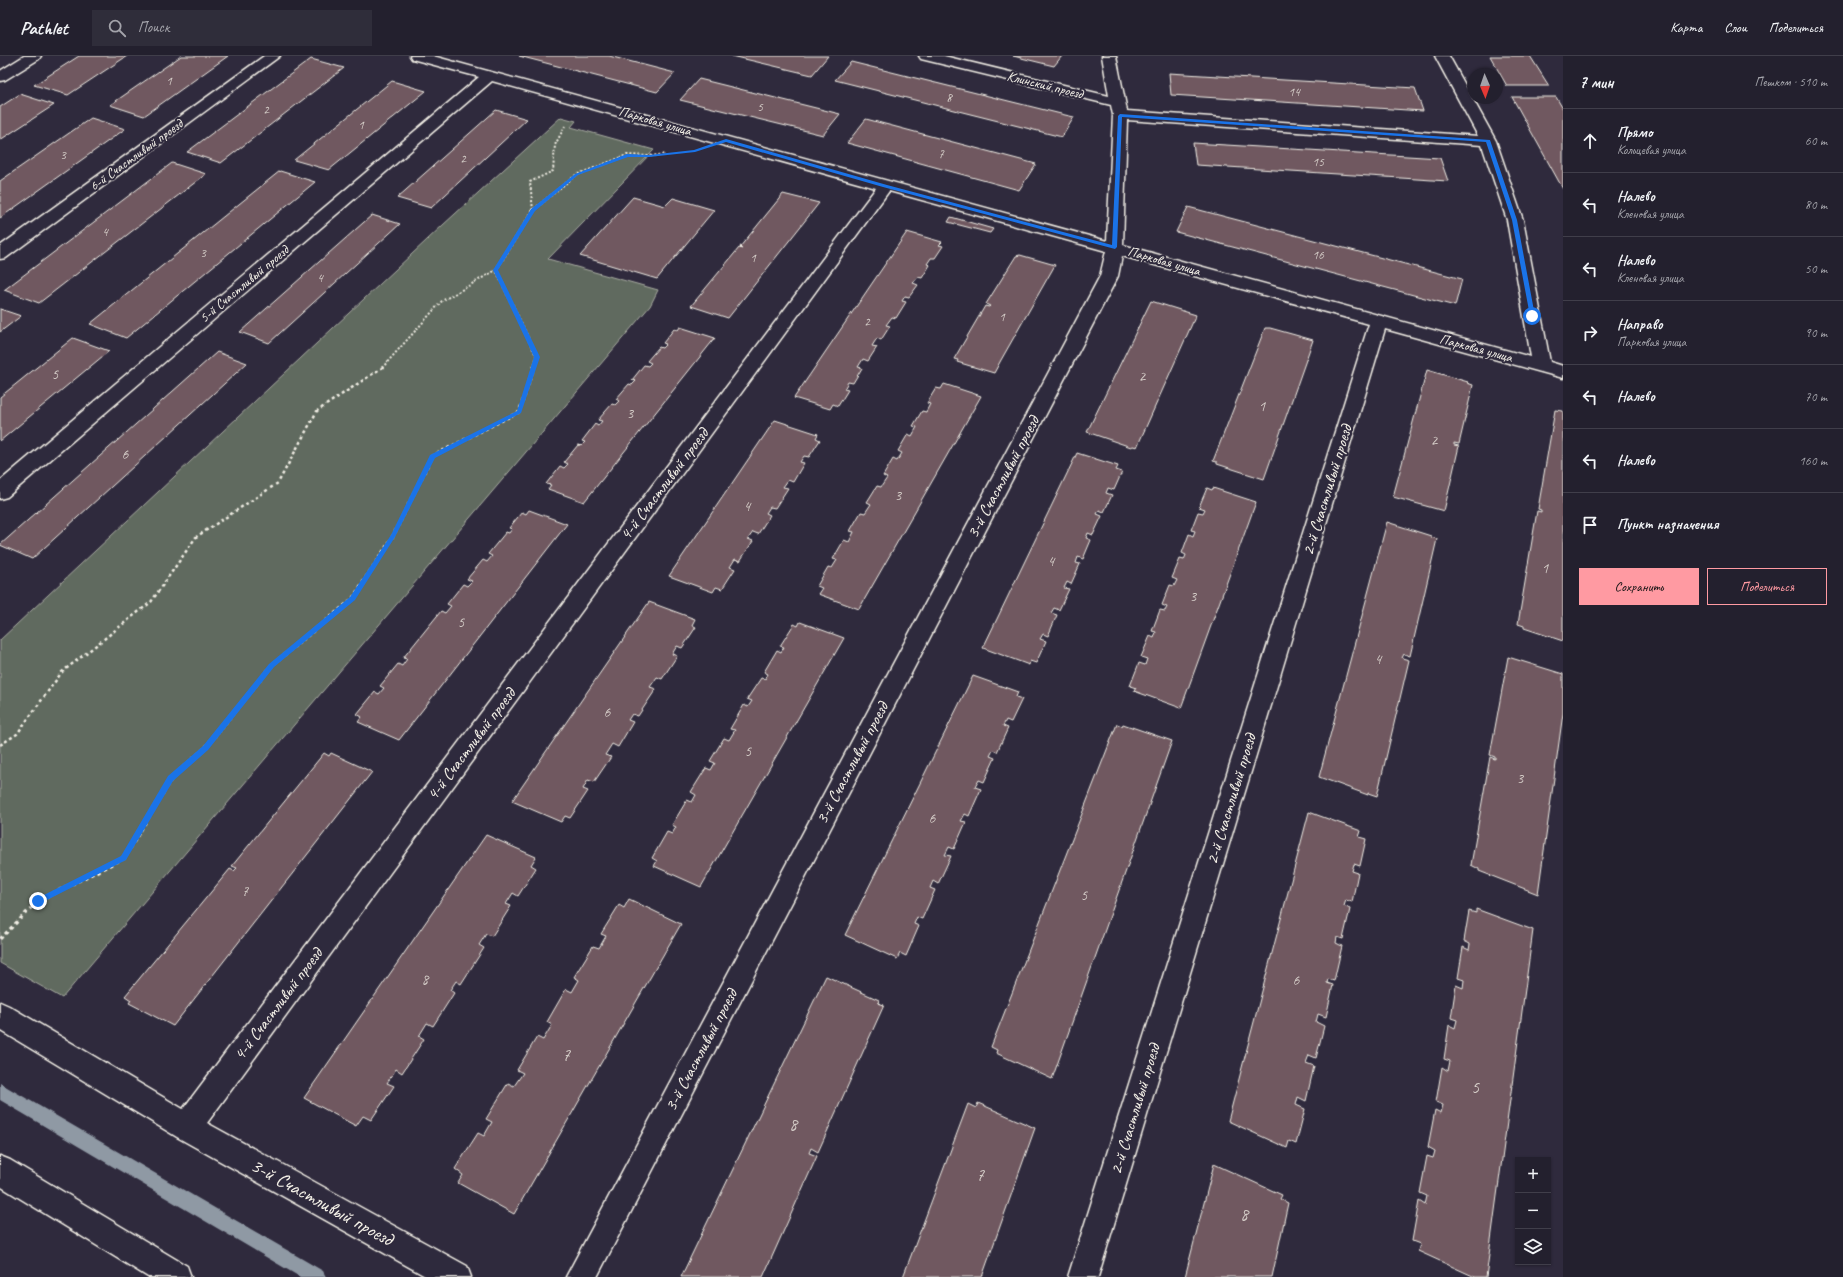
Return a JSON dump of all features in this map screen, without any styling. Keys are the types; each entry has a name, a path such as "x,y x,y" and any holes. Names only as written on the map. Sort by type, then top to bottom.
{"street":[{"path":"0,77 34,56"},
{"name":"6-й Счастливый проезд","path":"0,254 273,56"},
{"name":"Парковая улица","path":"417,56 581,100 885,186 1115,247 1563,372"},
{"name":"Клинский проезд","path":"926,56 1119,109 1488,141"},
{"name":"3-й Счастливый проезд","path":"581,1277 1109,276 1115,247 1119,109 1109,56"},
{"path":"1442,56 1488,141 1515,220 1542,366"},
{"name":"5-й Счастливый проезд","path":"0,492 488,76"},
{"name":"4-й Счастливый проезд","path":"187,1127 885,186"},
{"name":"2-й Счастливый проезд","path":"1083,1277 1379,321"},
{"path":"0,1015 187,1127"},
{"name":"3-й Счастливый проезд","path":"187,1127 456,1277"},
{"path":"0,1170 176,1277"}],"path":[{"path":"533,210 530,182 553,171 555,145 568,118 581,100"},
{"path":"0,745 17,734 62,672 151,602 196,537 278,483 316,411 380,370 442,301 496,270 533,210 576,174 627,155 649,156 672,154"},
{"path":"0,939 38,901 124,858 171,778 205,748 272,665 352,599 393,536 432,456 519,412 537,357 496,270"}],"green space":[{"path":"561,117 576,121 571,127 654,150 548,259 658,290 650,306 62,998 0,963 0,640 443,225"}],"building":[{"path":"79,56 127,56 68,95 34,85"},
{"path":"181,56 228,56 144,116 110,105"},
{"path":"519,56 609,56 675,73 657,92"},
{"path":"732,56 828,56 812,75"},
{"path":"1013,56 1062,56 1054,66"},
{"path":"1490,56 1530,56 1549,86 1507,86 1503,79 1503,68 1497,68"},
{"path":"311,59 344,68 221,163 187,152"},
{"path":"851,62 1074,117 1062,137 835,80"},
{"path":"1169,73 1415,88 1423,111 1171,95"},
{"path":"699,79 840,114 823,135 680,100"},
{"path":"392,81 426,91 329,170 294,160"},
{"path":"20,94 54,105 0,140 0,107"},
{"path":"1512,97 1556,97 1563,109 1563,189"},
{"path":"496,110 527,119 431,208 397,198"},
{"path":"91,118 125,129 0,218 0,181"},
{"path":"866,119 1036,164 1019,190 847,143"},
{"path":"1193,143 1440,158 1448,181 1196,165"},
{"path":"172,163 206,174 39,303 4,290"},
{"path":"280,171 315,182 126,338 90,324"},
{"path":"783,194 819,203 728,318 691,306 739,248 742,249 740,247"},
{"path":"633,197 665,206 673,198 714,210 657,279 580,256"},
{"path":"1188,207 1462,279 1455,306 1176,232"},
{"path":"372,215 400,224 269,343 240,332"},
{"path":"951,217 993,229 990,233 948,222"},
{"path":"907,232 942,242 939,245 943,246 935,258 931,258 927,264 930,265 922,278 918,277 913,283 918,285 909,297 905,296 902,301 906,302 896,318 892,317 886,325 890,326 881,340 877,338 872,346 877,347 868,361 863,359 858,367 862,368 853,383 848,382 844,389 848,390 838,406 833,404 830,409 794,398"},
{"path":"1020,255 1055,265 994,373 957,362 958,360 954,359 985,306 990,306 986,304 1016,256"},
{"path":"1151,301 1196,315 1137,447 1131,447 1087,432"},
{"path":"0,309 21,316 0,332"},
{"path":"680,327 715,338 584,502 548,489 551,485 546,484 560,466 564,468 568,464 564,462 578,445 581,446 585,442 582,441 595,424 598,426 602,421 598,420 612,404 615,405 619,401 616,399 629,384 632,385 636,381 632,380 644,365 648,366 651,363 647,361 659,347 662,348 666,344 663,343 674,329 678,330"},
{"path":"1265,328 1270,328 1313,340 1264,479 1217,464 1217,462 1213,461"},
{"path":"73,338 109,351 0,441 0,397"},
{"path":"217,352 247,363 32,559 0,545"},
{"path":"1427,370 1468,382 1467,383 1473,385 1459,444 1454,443 1454,445 1459,446 1444,511 1393,497"},
{"path":"944,384 981,396 859,609 818,594 822,588 817,586 828,567 832,568 837,560 833,559 844,540 849,542 854,532 850,531 861,512 865,513 871,504 867,502 877,486 881,487 887,478 883,476 893,459 897,461 902,453 898,451 908,434 912,436 917,427 913,426 922,411 926,412 930,404 927,403 936,388 941,389"},
{"path":"1555,410 1563,411 1563,641 1524,628 1524,626 1518,624 1537,511 1541,512 1541,510 1538,509"},
{"path":"775,420 818,434 816,438 820,440 809,457 804,456 800,462 804,463 793,482 788,480 783,487 788,488 775,508 770,507 766,513 770,515 758,534 753,532 748,539 753,541 740,561 735,559 730,567 735,569 722,589 716,587 713,592 669,576"},
{"path":"1077,453 1118,466 1116,470 1122,472 1114,490 1108,488 1106,493 1112,495 1104,512 1099,510 1097,514 1102,516 1093,535 1088,533 1086,538 1091,540 1083,559 1078,557 1076,563 1080,564 1071,584 1067,582 1064,588 1069,589 1059,610 1054,608 1051,613 1057,615 1048,636 1043,634 1040,639 1046,641 1036,663 1030,661 1029,665 983,648"},
{"path":"1207,488 1212,490 1213,488 1256,502 1181,708 1134,691 1136,688 1130,686 1139,663 1145,665 1147,659 1141,657 1150,636 1154,638 1156,632 1152,631 1160,610 1165,611 1167,607 1162,605 1170,585 1174,586 1177,580 1172,578 1180,559 1184,560 1186,555 1182,553 1189,534 1193,536 1195,531 1191,530 1198,512 1203,513 1205,509 1199,507"},
{"path":"529,510 567,524 399,740 358,722 362,717 357,714 375,692 379,694 384,688 380,686 398,664 402,666 407,659 403,658 441,611 445,613 451,606 447,604 463,584 467,586 472,581 467,579 483,560 487,562 492,556 488,554 506,532 509,533 512,529 509,528 522,512 526,514"},
{"path":"1387,522 1437,539 1410,656 1404,654 1402,658 1409,660 1377,796 1368,793 1368,795 1319,777"},
{"path":"649,602 695,619 692,625 696,627 682,648 677,646 672,654 677,656 662,679 657,677 650,687 656,689 638,716 632,714 628,720 633,722 618,747 612,744 605,755 611,757 594,782 588,780 583,789 588,791 570,818 565,816 561,822 512,801"},
{"path":"800,622 844,638 701,887 654,866 657,861 652,858 667,832 672,834 676,827 672,825 687,800 692,802 696,795 691,792 706,768 711,770 715,763 710,761 724,738 729,740 735,730 730,729 744,705 748,707 752,701 747,699 761,678 765,679 768,674 764,672 777,650 781,652 784,647 780,646 794,624 798,626"},
{"path":"1508,657 1563,674 1563,713 1538,894 1479,871 1479,869 1471,865 1490,757 1495,759 1495,757 1490,755"},
{"path":"973,676 1018,692 1016,697 1022,699 1011,722 1006,720 1003,726 1008,728 997,752 993,750 990,756 995,758 984,782 979,780 975,787 981,789 969,816 965,814 961,821 966,822 954,849 949,847 945,855 951,856 938,884 933,881 930,888 935,890 922,919 917,917 914,924 919,926 906,956 900,953 897,959 845,935"},
{"path":"1117,724 1122,726 1123,724 1172,741 1052,1079 996,1053 997,1050 991,1047"},
{"path":"324,753 329,756 331,753 372,772 173,1026 129,1003 131,1000 125,996 230,869 234,871 237,868 232,866"},
{"path":"1309,812 1361,831 1359,837 1366,839 1360,866 1354,864 1352,871 1358,873 1352,902 1346,900 1344,906 1350,909 1343,939 1337,937 1336,943 1342,946 1334,981 1328,979 1327,983 1333,985 1326,1017 1318,1014 1316,1022 1324,1026 1316,1058 1309,1055 1306,1063 1314,1066 1306,1101 1298,1097 1296,1105 1305,1109 1296,1144 1289,1141 1287,1148 1228,1121"},
{"path":"486,835 536,857 531,865 536,868 518,896 513,893 506,904 511,906 492,936 486,934 479,945 484,948 461,984 456,981 450,990 454,993 433,1026 427,1023 419,1036 424,1039 402,1073 396,1069 387,1083 394,1086 371,1120 363,1116 356,1126 304,1098"},
{"path":"629,899 681,924 514,1214 458,1183 463,1175 455,1169 478,1133 484,1136 492,1122 486,1119 508,1083 514,1086 523,1073 517,1070 537,1037 543,1040 552,1025 547,1022 566,989 572,992 579,980 574,977 593,946 599,948 606,936 601,934 619,905 624,908"},
{"path":"1476,909 1533,930 1486,1277 1475,1277 1418,1251 1420,1244 1412,1241 1419,1201 1425,1205 1427,1196 1420,1193 1427,1156 1433,1158 1435,1151 1428,1147 1435,1110 1441,1113 1443,1105 1436,1102 1442,1067 1448,1071 1450,1061 1444,1059 1449,1025 1455,1028 1457,1020 1451,1018 1456,985 1463,988 1464,980 1458,978 1463,947 1469,950 1470,944 1464,941 1469,911 1476,913"},
{"path":"826,976 879,1000 878,1003 884,1005 818,1152 811,1148 809,1153 817,1156 763,1277 681,1277"},
{"path":"978,1103 1035,1128 982,1277 903,1277 968,1104 976,1108"},
{"path":"1214,1164 1282,1195 1280,1199 1288,1203 1272,1277 1185,1277"}],"waterway":[{"path":"0,1091 317,1277"}],"route":[{"path":"38,901 124,858 171,778 205,748 272,665 352,599 393,536 432,456 519,412 537,357 496,270 533,210 576,174 627,155 649,156 695,151 726,141 885,186 1115,247 1120,116 1488,141 1515,220 1532,316"}]}
